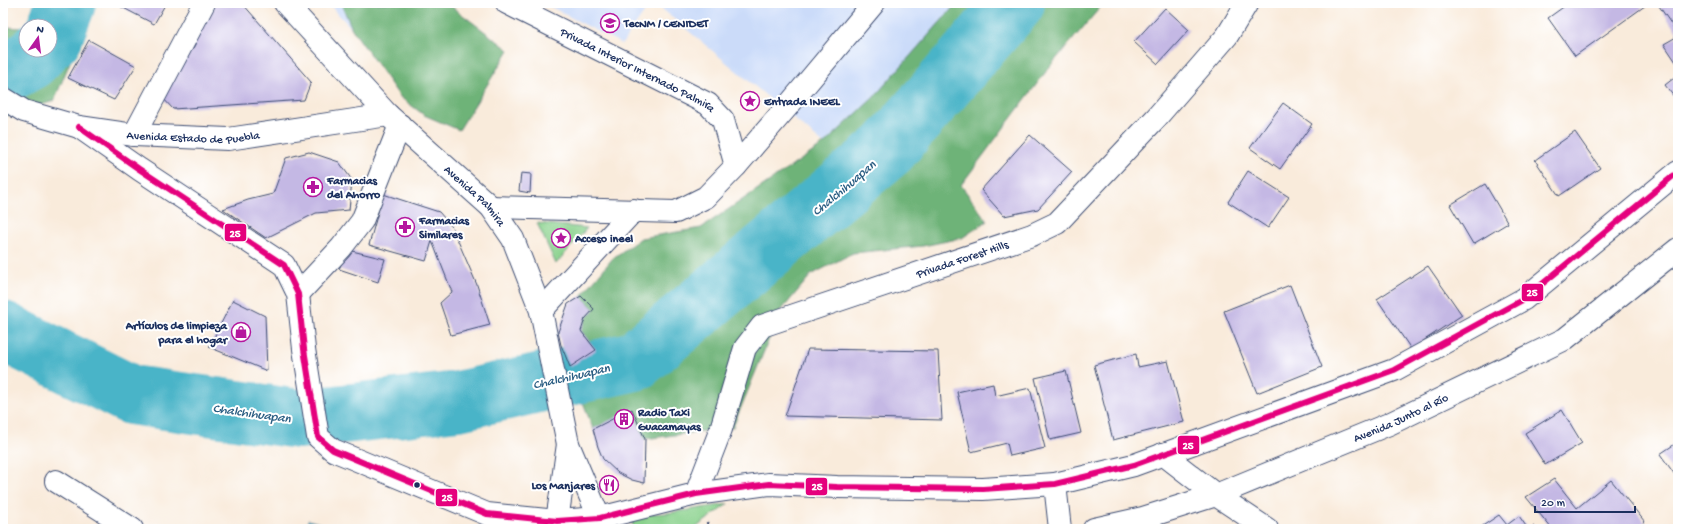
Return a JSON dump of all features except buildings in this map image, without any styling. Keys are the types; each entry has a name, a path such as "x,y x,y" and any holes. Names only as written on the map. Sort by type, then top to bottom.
{"street":[{"path":"134,135 204,3"},
{"name":"Avenida Palmira","path":"285,3 394,120 491,207 513,239 542,317 568,444"},
{"name":"Privada Interior Internado Palmira","path":"507,3 708,104 723,120 736,166"},
{"path":"491,207 676,212 706,197 736,166 874,3"},
{"name":"Privada Forest Hills","path":"696,494 721,429 745,348 762,326 1032,235 1057,223 1156,118 1227,36 1247,3"},
{"name":"Avenida Estado de Puebla","path":"3,98 24,111 79,127 134,135 228,139 394,120"},
{"path":"298,294 341,248 362,221 394,120"},
{"path":"79,127 139,169 284,265 298,294 304,349 318,437 333,450 487,514 557,525 602,523 696,494 769,484 844,487 983,489 1054,484 1134,464 1394,370 1524,299 1678,172"},
{"path":"542,317 634,210"},
{"name":"Avenida Junto al Río","path":"1094,529 1143,518 1216,495 1389,424 1565,339 1678,249"},
{"path":"568,444 602,523"},
{"path":"557,525 568,444"},
{"path":"1163,454 1216,495 1267,529"},
{"path":"56,481 132,529"},
{"path":"1054,484 1060,529"}],"shaded area":[{"path":"328,3 341,3 352,29"},
{"name":"TecNM / CENIDET","path":"543,3 651,3 622,44"},
{"path":"655,3 957,3 873,98 824,144"}],"green space":[{"path":"57,3 87,3 87,21 54,101 3,117 3,27 18,28 18,58 58,58 58,18 52,18"},
{"path":"341,3 447,3 509,50 459,130 424,115 400,97 352,29"},
{"path":"957,3 1104,3 1051,65 961,185 987,221 962,238 923,246 853,253 811,275 780,312 733,427 645,439 632,410 593,429 570,367 596,350 581,331 585,319 594,309 581,296 613,258 641,238 701,228 824,144 873,98"},
{"path":"537,223 587,228 556,264"},
{"path":"728,504 694,529 634,529 630,515 668,513"}],"water":[{"path":"308,520 340,529 306,529"}],"waterway":[{"path":"58,24 66,3"},
{"name":"Chalchihuapan","path":"3,331 131,395 299,419 458,401 635,361 888,149 1015,3"},
{"path":"3,75 32,58"}],"transit line":[{"name":"25","path":"79,127 139,169 284,265 298,294 304,349 318,437 333,450 487,514 557,521 600,518 696,494 769,484 837,487 983,489 1055,484 1134,465 1394,370 1524,299 1678,172"}],"place":[{"name":"TecNM / CENIDET","path":"610,23"},
{"name":"Entrada INEEL","path":"750,101"},
{"name":"Farmacias del Ahorro","path":"313,187"},
{"name":"Farmacias Similares","path":"405,227"},
{"name":"Acceso ineel","path":"561,238"},
{"name":"Artículos de limpieza para el hogar","path":"241,332"},
{"name":"Radio Taxi Guacamayas","path":"624,419"},
{"name":"Los Manjares","path":"609,485"}]}
